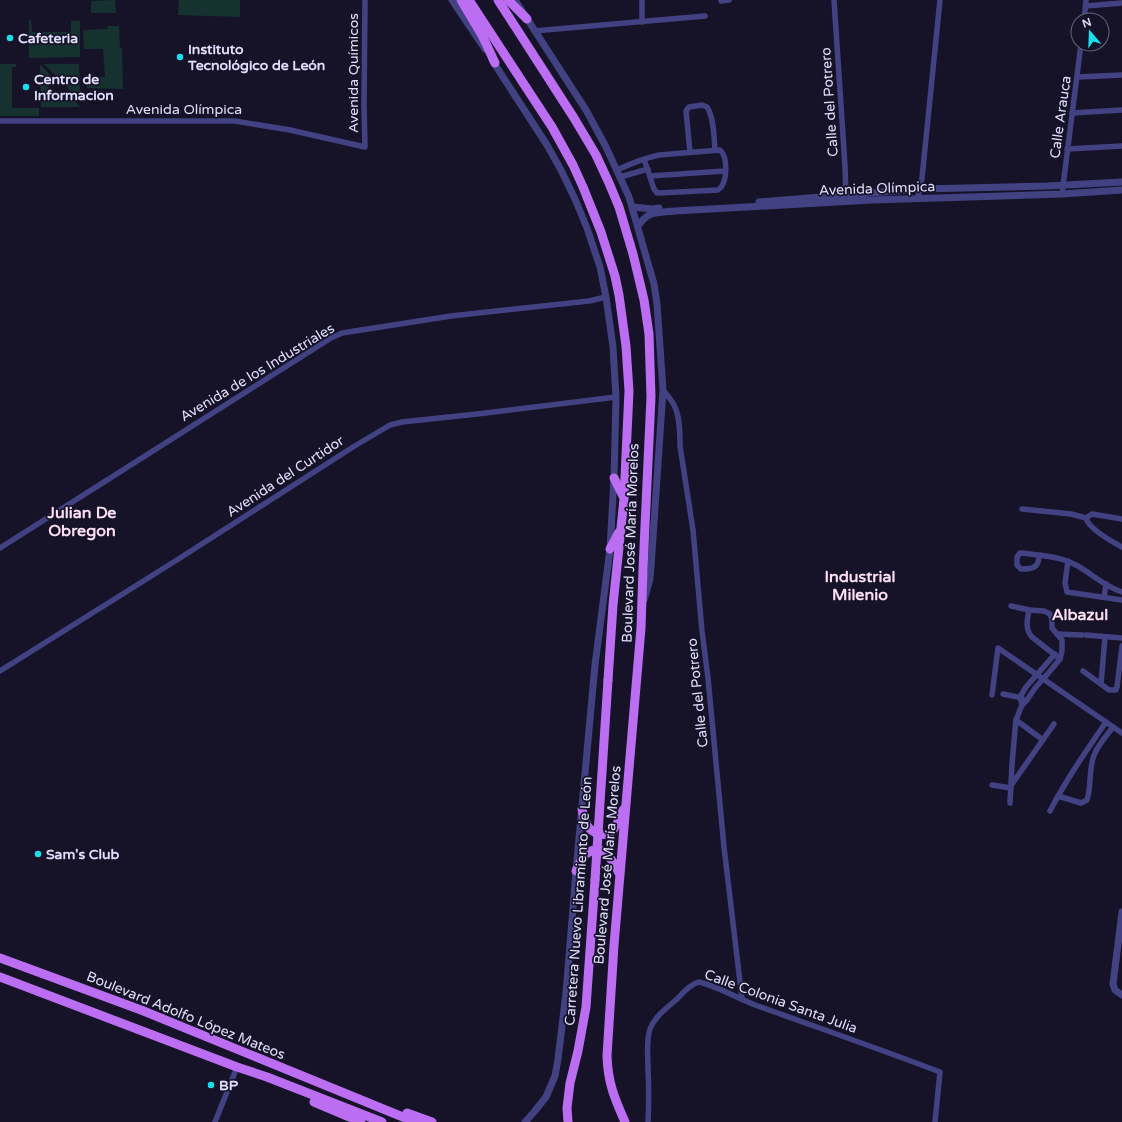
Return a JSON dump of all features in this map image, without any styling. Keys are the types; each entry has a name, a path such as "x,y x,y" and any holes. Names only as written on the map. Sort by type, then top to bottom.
{"main road":[{"path":"461,0 483,37 494,63"},
{"name":"Boulevard José María Morelos","path":"469,0 560,142 583,187 610,258 619,295 626,346 629,391 624,499 613,605 608,680"},
{"name":"Boulevard José María Morelos","path":"498,0 596,155 619,207 630,241 639,275 649,334 651,397 643,569 642,628 614,945 607,1056 611,1087 619,1110 625,1121"},
{"path":"508,0 527,19"},
{"path":"614,478 624,499"},
{"path":"610,549 622,526"},
{"name":"Carretera Nuevo Libramiento de León","path":"568,1122 567,1108 570,1083 578,1051 586,1007 608,680"},
{"path":"582,810 585,822 591,831 602,835 611,832 626,804"},
{"path":"576,871 581,860 586,854 593,850 600,850 606,852 612,858 620,875"},
{"name":"Boulevard Adolfo López Mateos","path":"0,958 134,1007 415,1122"},
{"name":"Boulevard Adolfo López Mateos","path":"0,977 267,1077 382,1122"},
{"path":"269,1063 300,1071 432,1122"},
{"path":"267,1077 280,1087 361,1122"}],"street":[{"name":"Avenida Químicos","path":"364,0 365,147"},
{"path":"452,0 547,145 561,170 587,228 600,267 613,347 616,397 610,549 595,665 566,993 555,1076 546,1097 525,1122"},
{"path":"515,0 586,110 606,147 633,207 651,273 657,304 663,390 650,579 642,608"},
{"path":"642,0 642,22"},
{"path":"721,1 729,0"},
{"name":"Calle del Potrero","path":"834,0 846,198"},
{"path":"918,198 940,0"},
{"path":"1086,3 1122,3"},
{"path":"534,31 705,16"},
{"name":"Calle Arauca","path":"1062,194 1080,52"},
{"path":"1077,77 1122,74"},
{"path":"690,152 686,111 689,107 702,105 707,107 710,112 715,150"},
{"path":"1072,113 1122,110"},
{"name":"Avenida Olímpica","path":"0,121 235,121 290,130 365,147"},
{"path":"1067,149 1122,146"},
{"path":"617,170 644,159 659,155 720,150 724,155 726,166 724,183 722,188 708,191 657,193 654,189 644,159"},
{"path":"620,177 648,169"},
{"path":"650,176 725,171"},
{"name":"Avenida Olímpica","path":"638,226 646,216 655,213 846,198 920,189 1122,182"},
{"name":"Avenida Olímpica","path":"633,207 652,209 846,198 918,198 1062,194 1122,190"},
{"name":"Avenida de los Industriales","path":"0,548 326,341 342,333 451,316 589,301 606,297"},
{"name":"Calle del Potrero","path":"663,390 676,408 680,446 693,530 724,847 742,999"},
{"name":"Avenida del Curtidor","path":"0,671 180,558 352,447 390,425 402,422 616,397"},
{"path":"1022,509 1071,514 1086,518 1092,514 1122,519"},
{"path":"1086,518 1092,528 1122,547"},
{"path":"1039,555 1055,556 1068,561 1122,592"},
{"path":"1068,561 1065,583 1067,592 1122,600"},
{"path":"1104,597 1106,584"},
{"path":"1010,803 1016,720 1022,705 1060,659 1063,646 1062,640 1052,628 1052,619 1050,614 1044,611 1029,610 1011,606"},
{"path":"1029,610 1027,623 1028,633 1060,659"},
{"path":"1057,634 1122,638"},
{"path":"1101,684 1105,637"},
{"path":"1083,671 1108,690 1116,690 1122,646"},
{"path":"992,695 998,648 1122,733"},
{"path":"1022,705 1020,697 1026,687 1055,654"},
{"path":"1003,694 1020,697 1027,700"},
{"path":"1016,720 1043,740"},
{"path":"1050,811 1082,757 1106,722"},
{"path":"1011,786 1054,724"},
{"path":"1058,796 1081,803 1087,800 1095,753 1114,727"},
{"path":"1082,757 1092,764"},
{"path":"1012,764 1023,769"},
{"path":"992,785 1011,786"},
{"path":"1122,912 1113,979 1115,990 1122,995"},
{"name":"Calle Colonia Santa Julia","path":"648,1122 648,1036 651,1028 656,1018 691,985 695,983 702,983 940,1072 935,1122"},
{"path":"216,1122 237,1067"}],"green space":[{"path":"115,0 116,13 91,13 91,1"},
{"path":"179,0 240,0 240,17 178,15"},
{"path":"29,20 31,20 32,32 71,32 71,21 80,21 80,57 29,58"},
{"path":"107,26 119,26 120,48 122,48 123,89 87,88 86,78 105,77 103,49 84,49 83,30 108,29"},
{"path":"0,64 16,64 16,67 12,67 12,108 39,108 39,116 0,116"},
{"path":"40,64 51,76 44,83 62,100 69,93 80,107 41,107"},
{"path":"44,64 79,64 80,100"}],"place":[{"name":"Cafeteria","path":"10,38"},
{"name":"Instituto Tecnológico de León","path":"180,57"},
{"name":"Centro de Informacion","path":"26,87"},
{"name":"Sam's Club","path":"38,854"},
{"name":"BP","path":"211,1085"}],"district":[{"name":"Julian De Obregon","path":"82,521"},
{"name":"Industrial Milenio","path":"860,585"},
{"name":"Albazul","path":"1080,614"}]}
